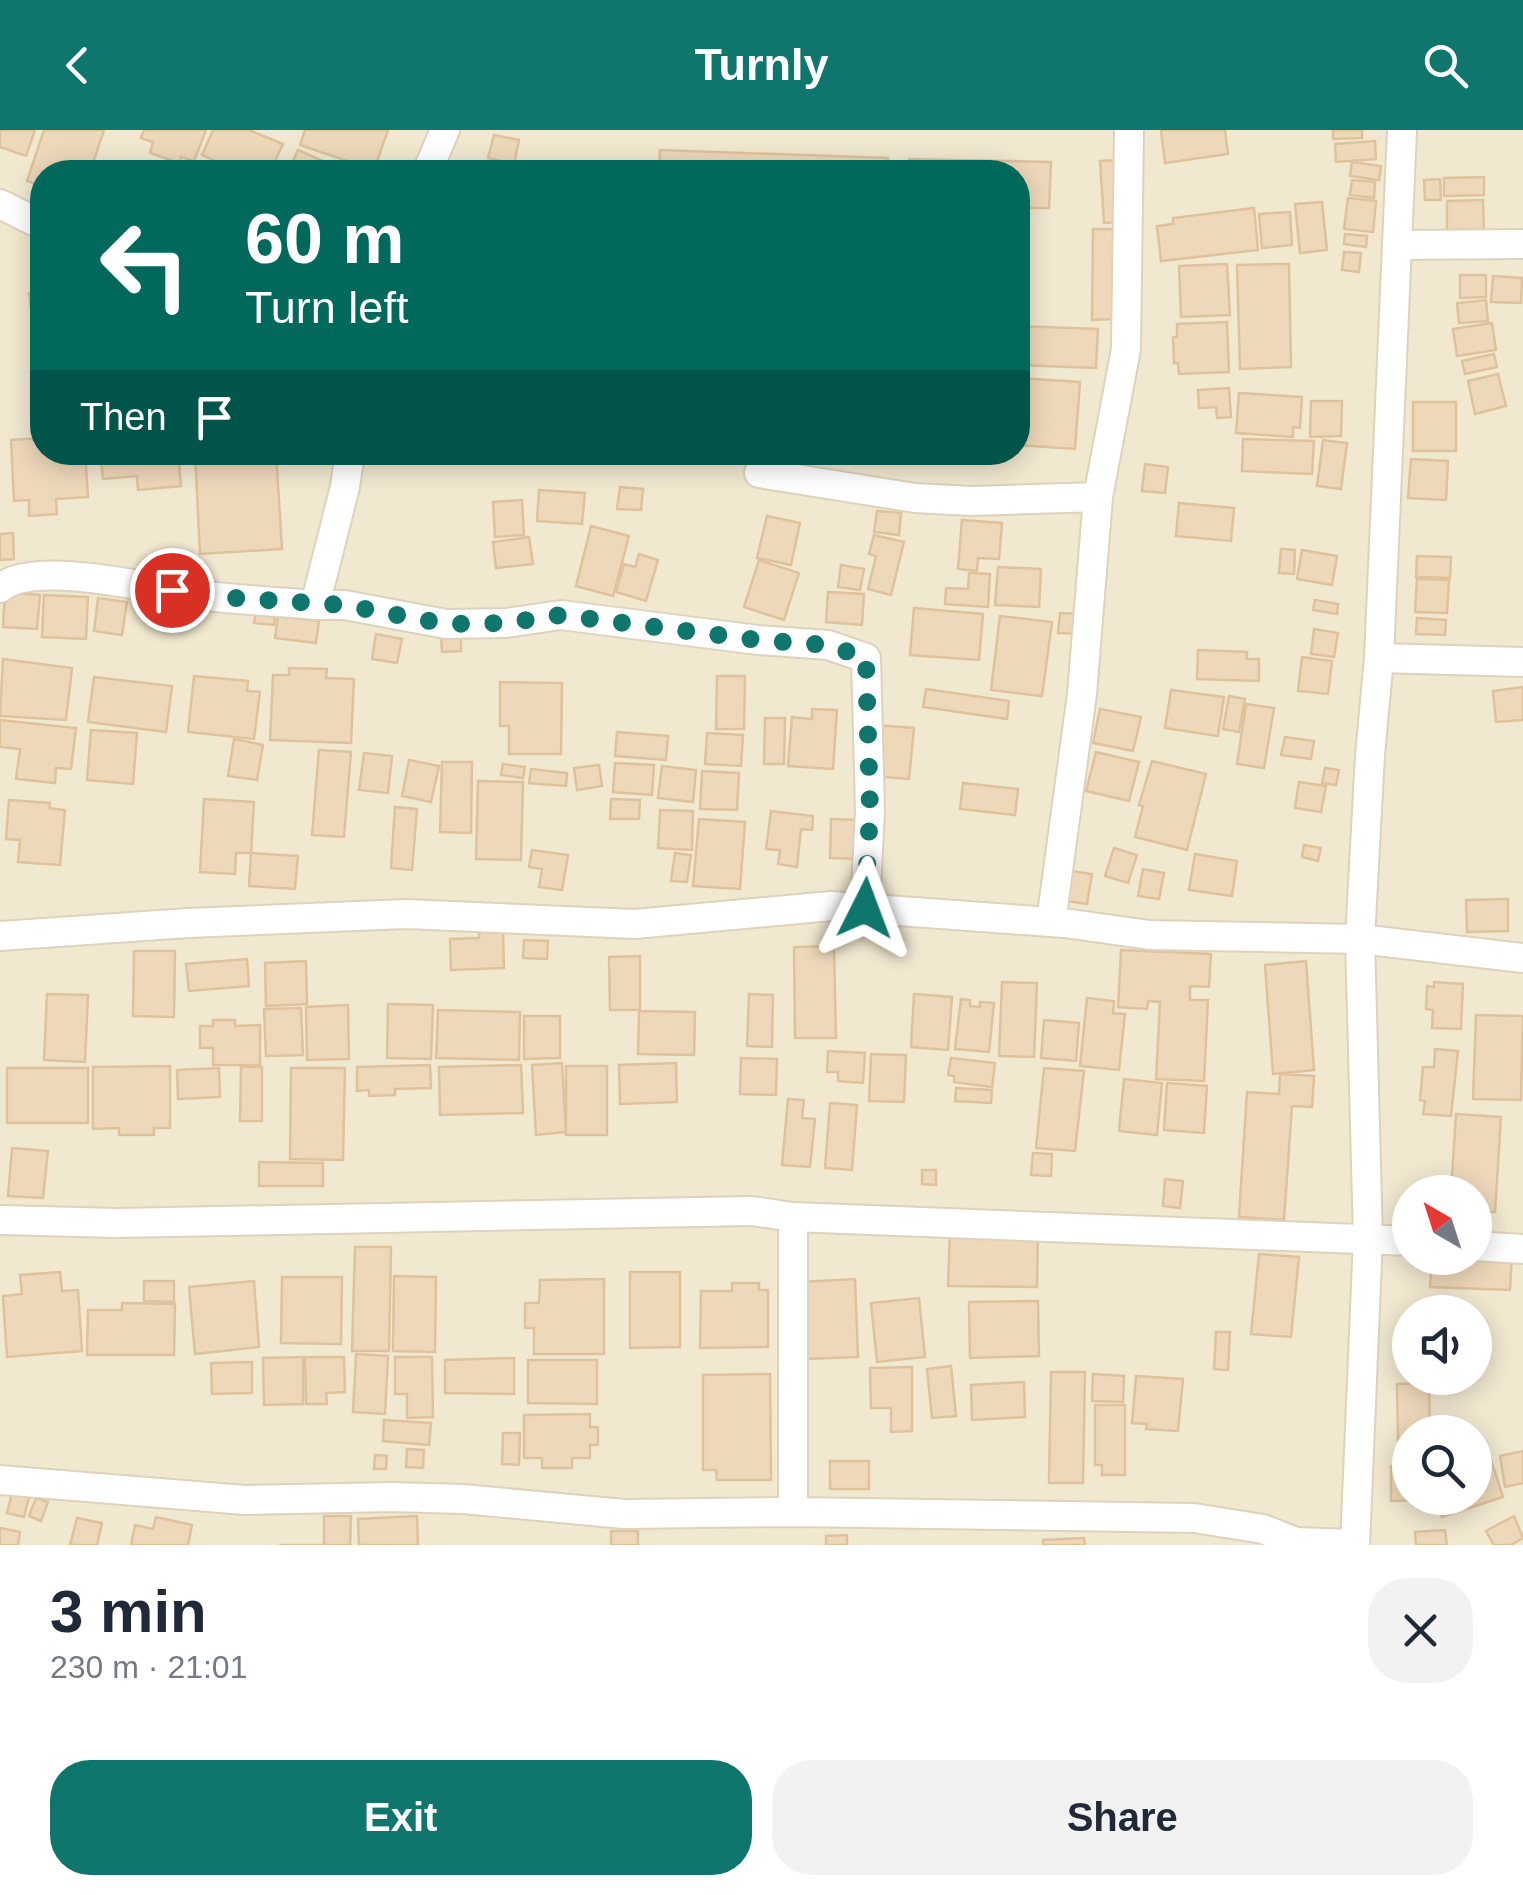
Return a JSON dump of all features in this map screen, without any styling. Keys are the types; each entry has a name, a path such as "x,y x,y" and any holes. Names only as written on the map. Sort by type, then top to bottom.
{"street":[{"path":"432,160 446,130"},
{"path":"1051,922 1082,694 1098,496 1126,349 1129,130"},
{"path":"0,1480 244,1500 463,1499 624,1514 793,1512 1194,1518 1263,1529 1296,1542 1355,1545 1368,1238 1360,939 1379,658 1402,130"},
{"path":"0,204 30,219"},
{"path":"1399,245 1523,244"},
{"path":"315,605 348,465"},
{"path":"759,473 915,498 972,501 1098,496"},
{"path":"0,588 8,581 67,576 204,596 344,605 446,624 506,623 561,615 828,645 866,658 870,811 865,908"},
{"path":"1379,658 1523,662"},
{"path":"0,936 406,914 635,924 831,906 1051,922 1150,935 1360,939 1523,958"},
{"path":"0,1220 117,1224 686,1210 1392,1240"},
{"path":"793,1217 793,1512"},
{"path":"1492,1247 1523,1249"}],"shaded area":[{"path":"0,130 1523,130 1523,1545 0,1545"}],"building":[{"path":"0,130 35,130 26,156 0,147"},
{"path":"44,130 104,130 94,160 34,160"},
{"path":"144,130 206,130 194,160 170,160 150,153 153,142 141,138"},
{"path":"213,130 249,130 283,144 276,160 213,160 202,155"},
{"path":"305,130 388,130 378,160 344,160 300,145"},
{"path":"1161,130 1225,130 1228,154 1165,163"},
{"path":"1333,130 1362,130 1362,138 1333,139"},
{"path":"494,135 519,140 515,160 488,158"},
{"path":"1375,141 1376,159 1336,162 1335,144"},
{"path":"298,150 321,160 293,160"},
{"path":"660,150 888,158 888,160 660,160"},
{"path":"1116,160 1120,222 1104,223 1100,161"},
{"path":"1030,162 1051,162 1049,208 1030,208"},
{"path":"1352,162 1381,166 1379,180 1350,176"},
{"path":"1484,177 1484,195 1444,196 1444,178"},
{"path":"1440,179 1441,200 1425,200 1424,180"},
{"path":"1352,180 1375,182 1374,198 1350,195"},
{"path":"1348,198 1376,201 1373,232 1344,229"},
{"path":"1483,200 1484,232 1447,234 1447,201"},
{"path":"1322,202 1327,250 1300,253 1295,204"},
{"path":"1254,208 1258,250 1161,261 1157,226 1173,224 1173,218"},
{"path":"1290,212 1292,245 1262,248 1259,214"},
{"path":"1093,229 1116,229 1115,319 1092,320"},
{"path":"1345,234 1367,236 1366,247 1344,244"},
{"path":"1344,252 1361,253 1359,272 1342,270"},
{"path":"1227,264 1230,315 1181,317 1179,266"},
{"path":"1289,264 1291,367 1240,369 1237,265"},
{"path":"1460,275 1486,275 1486,297 1460,298"},
{"path":"1493,276 1522,278 1521,303 1491,302"},
{"path":"1486,300 1488,321 1459,323 1457,303"},
{"path":"1227,322 1229,372 1179,374 1178,363 1174,363 1177,324"},
{"path":"1492,323 1496,350 1457,356 1453,329"},
{"path":"1030,326 1098,329 1096,368 1030,365"},
{"path":"1494,354 1497,367 1465,374 1462,361"},
{"path":"1498,374 1506,406 1475,414 1468,381"},
{"path":"1030,379 1080,382 1075,449 1030,446"},
{"path":"1229,388 1231,417 1217,418 1216,407 1199,408 1198,390"},
{"path":"1239,393 1302,397 1300,428 1293,427 1293,437 1236,433"},
{"path":"1311,401 1342,401 1341,436 1310,437"},
{"path":"1413,402 1456,402 1456,451 1413,451"},
{"path":"30,439 30,465 86,465 88,497 56,499 57,514 29,516 29,500 14,501 11,440"},
{"path":"1243,439 1314,441 1312,474 1242,471"},
{"path":"1323,440 1347,443 1341,489 1317,486"},
{"path":"1411,459 1448,461 1446,500 1408,498"},
{"path":"1145,464 1168,467 1165,493 1142,491"},
{"path":"101,465 179,465 181,486 138,490 137,476 103,479"},
{"path":"196,465 277,465 282,549 200,554"},
{"path":"620,487 643,489 641,510 617,509"},
{"path":"539,490 585,493 582,524 537,521"},
{"path":"522,500 524,535 495,537 493,502"},
{"path":"1179,503 1234,508 1231,541 1176,536"},
{"path":"877,511 901,513 899,535 874,532"},
{"path":"767,516 800,523 791,565 757,558"},
{"path":"962,520 1002,523 999,559 978,558 977,571 958,569"},
{"path":"591,526 629,536 613,596 576,586"},
{"path":"13,533 14,559 0,560 0,534"},
{"path":"874,535 904,542 891,595 868,589 876,556 869,554"},
{"path":"529,537 533,564 496,568 493,542"},
{"path":"1281,549 1295,550 1294,574 1279,573"},
{"path":"1302,550 1337,556 1332,585 1297,579"},
{"path":"639,554 658,560 646,601 616,592 624,564 635,567"},
{"path":"1417,556 1451,557 1450,578 1416,577"},
{"path":"759,560 799,573 784,620 744,607"},
{"path":"841,565 864,569 860,590 838,587"},
{"path":"998,567 1041,569 1039,607 995,605"},
{"path":"969,573 990,574 988,607 945,604 946,588 968,589"},
{"path":"1417,579 1449,580 1447,613 1415,612"},
{"path":"5,592 40,595 37,629 3,627"},
{"path":"828,592 864,594 862,625 826,622"},
{"path":"44,595 88,597 86,639 42,637"},
{"path":"98,598 127,602 122,635 94,631"},
{"path":"1315,600 1338,604 1337,614 1313,610"},
{"path":"914,608 983,614 979,660 910,655"},
{"path":"256,612 275,614 274,625 254,623"},
{"path":"1060,613 1083,614 1081,634 1058,633"},
{"path":"278,616 319,621 316,643 275,638"},
{"path":"1000,616 1052,622 1042,696 991,690"},
{"path":"1417,618 1446,620 1445,635 1416,634"},
{"path":"1314,629 1338,633 1334,657 1311,654"},
{"path":"376,634 402,639 397,663 372,659"},
{"path":"461,634 461,651 442,652 441,635"},
{"path":"1198,650 1247,652 1247,659 1259,659 1259,681 1197,679"},
{"path":"1302,657 1332,661 1328,694 1298,691"},
{"path":"3,659 72,668 66,720 0,716"},
{"path":"289,668 327,669 326,678 354,679 351,743 270,740 273,675 289,675"},
{"path":"194,676 248,681 247,691 260,692 254,739 188,732"},
{"path":"717,676 745,676 744,729 716,729"},
{"path":"94,677 172,686 166,732 88,722"},
{"path":"500,682 562,683 561,754 509,754 509,726 500,726"},
{"path":"1523,687 1523,720 1496,722 1493,691"},
{"path":"926,689 1009,701 1007,719 923,707"},
{"path":"1171,690 1224,697 1218,736 1165,728"},
{"path":"1229,696 1245,699 1239,732 1223,729"},
{"path":"1246,704 1274,708 1264,768 1237,764"},
{"path":"812,709 837,710 833,769 788,766 792,717 812,719"},
{"path":"1100,709 1141,717 1133,751 1093,743"},
{"path":"765,718 785,718 784,764 764,764"},
{"path":"0,720 76,728 71,769 56,768 55,783 16,779 20,749 0,747"},
{"path":"876,725 914,728 909,779 872,776"},
{"path":"91,730 137,733 133,784 87,780"},
{"path":"617,732 668,736 666,760 615,756"},
{"path":"707,733 743,735 741,766 705,764"},
{"path":"1285,737 1314,741 1311,759 1281,755"},
{"path":"234,739 263,745 257,780 228,776"},
{"path":"319,750 351,752 344,837 312,835"},
{"path":"1096,752 1139,762 1129,801 1086,791"},
{"path":"364,753 392,756 388,793 359,790"},
{"path":"409,760 439,766 431,802 402,796"},
{"path":"1152,761 1206,774 1187,850 1135,837 1143,806 1139,805"},
{"path":"442,762 472,762 471,833 440,832"},
{"path":"615,763 654,765 652,795 613,792"},
{"path":"503,764 525,767 523,778 501,775"},
{"path":"599,765 602,786 577,790 574,768"},
{"path":"662,766 696,770 693,802 658,798"},
{"path":"1325,768 1339,770 1336,785 1322,783"},
{"path":"531,769 567,773 566,786 529,783"},
{"path":"702,771 739,773 737,810 700,809"},
{"path":"478,781 523,782 521,860 476,859"},
{"path":"1299,782 1326,786 1321,812 1295,808"},
{"path":"963,783 1018,789 1015,815 960,809"},
{"path":"204,799 254,802 251,853 236,853 235,874 200,872"},
{"path":"611,799 640,800 639,819 610,819"},
{"path":"9,800 50,803 49,808 65,810 60,865 18,862 20,840 6,839"},
{"path":"395,807 417,809 412,870 391,868"},
{"path":"660,810 693,811 692,850 658,848"},
{"path":"771,811 813,816 812,830 801,829 797,867 778,864 780,850 766,849"},
{"path":"699,819 745,822 740,889 693,886"},
{"path":"831,819 859,820 857,859 830,858"},
{"path":"1304,845 1321,848 1318,861 1302,857"},
{"path":"1114,848 1137,855 1128,883 1105,876"},
{"path":"532,850 568,855 562,890 539,887 542,869 529,867"},
{"path":"251,853 298,856 295,889 249,886"},
{"path":"675,853 691,855 687,882 671,881"},
{"path":"1195,854 1237,861 1232,896 1189,890"},
{"path":"1143,869 1164,873 1159,899 1138,896"},
{"path":"1071,871 1092,874 1087,904 1067,901"},
{"path":"1508,899 1508,931 1467,932 1466,900"},
{"path":"503,931 504,968 451,970 450,939 479,938 479,932"},
{"path":"524,940 548,941 547,959 523,958"},
{"path":"834,946 836,1038 795,1038 794,947"},
{"path":"1121,950 1211,954 1209,987 1190,986 1190,1000 1208,1000 1204,1081 1156,1079 1160,1002 1148,1001 1147,1009 1118,1007"},
{"path":"134,951 175,951 174,1017 133,1016"},
{"path":"640,956 640,1010 610,1010 609,957"},
{"path":"247,959 249,986 189,991 186,964"},
{"path":"306,961 307,1004 266,1006 265,963"},
{"path":"1306,961 1314,1070 1273,1074 1265,965"},
{"path":"1002,982 1037,983 1034,1057 999,1056"},
{"path":"1434,982 1463,984 1461,1029 1432,1028 1433,1010 1426,1009 1427,986 1434,987"},
{"path":"47,994 88,995 85,1062 44,1060"},
{"path":"749,994 773,995 772,1047 747,1046"},
{"path":"914,994 952,997 948,1050 911,1047"},
{"path":"1087,998 1114,1001 1113,1013 1125,1014 1119,1070 1080,1066"},
{"path":"961,999 970,1000 970,1006 994,1003 989,1052 955,1049"},
{"path":"388,1004 433,1005 431,1059 387,1058"},
{"path":"348,1005 349,1059 307,1060 306,1007"},
{"path":"301,1008 303,1055 266,1056 264,1009"},
{"path":"438,1010 520,1012 519,1060 436,1058"},
{"path":"639,1011 695,1012 694,1055 638,1054"},
{"path":"1476,1015 1523,1016 1521,1100 1473,1099"},
{"path":"524,1016 560,1016 560,1058 524,1059"},
{"path":"213,1020 235,1020 235,1026 260,1025 260,1065 213,1065 213,1048 200,1048 200,1026 213,1026"},
{"path":"1044,1020 1079,1023 1076,1061 1041,1058"},
{"path":"1435,1049 1458,1051 1451,1116 1423,1114 1423,1067 1434,1067"},
{"path":"828,1051 865,1053 863,1083 838,1081 838,1072 827,1072"},
{"path":"871,1054 906,1055 904,1102 869,1101"},
{"path":"741,1058 777,1059 776,1095 740,1094"},
{"path":"951,1058 995,1063 992,1087 954,1082 954,1076 948,1075"},
{"path":"562,1063 566,1132 536,1135 532,1065"},
{"path":"676,1063 677,1102 620,1104 619,1065"},
{"path":"430,1065 431,1088 395,1089 395,1095 369,1096 369,1090 357,1091 357,1067"},
{"path":"521,1065 523,1113 440,1115 439,1067"},
{"path":"170,1066 170,1128 154,1128 154,1135 119,1135 119,1128 93,1129 93,1067"},
{"path":"566,1066 607,1066 607,1135 566,1135"},
{"path":"241,1067 262,1067 262,1121 240,1121"},
{"path":"7,1068 88,1068 88,1123 7,1123"},
{"path":"219,1068 220,1097 178,1099 177,1070"},
{"path":"291,1068 345,1068 343,1160 290,1159"},
{"path":"1044,1068 1084,1071 1075,1151 1036,1148"},
{"path":"1280,1074 1314,1076 1312,1107 1292,1106 1284,1220 1239,1217 1247,1092 1279,1094"},
{"path":"1124,1079 1162,1083 1157,1135 1119,1131"},
{"path":"1167,1083 1207,1086 1204,1133 1164,1130"},
{"path":"956,1088 992,1090 991,1103 955,1101"},
{"path":"788,1099 804,1100 802,1118 815,1119 810,1167 782,1165"},
{"path":"830,1103 857,1105 852,1170 825,1168"},
{"path":"1456,1114 1501,1117 1495,1212 1492,1175 1452,1175"},
{"path":"12,1148 48,1151 43,1198 8,1196"},
{"path":"1033,1153 1052,1154 1051,1176 1031,1175"},
{"path":"259,1162 323,1163 323,1186 259,1186"},
{"path":"922,1170 936,1170 936,1185 922,1184"},
{"path":"1165,1179 1183,1181 1180,1208 1163,1206"},
{"path":"950,1230 1038,1232 1037,1287 948,1286"},
{"path":"355,1247 391,1247 389,1351 352,1351"},
{"path":"1512,1252 1510,1290 1430,1287 1431,1275 1492,1275 1492,1255"},
{"path":"1259,1254 1299,1257 1291,1337 1251,1334"},
{"path":"60,1272 62,1291 78,1290 82,1351 7,1357 3,1296 22,1294 20,1275"},
{"path":"630,1272 680,1272 680,1347 630,1348"},
{"path":"394,1276 436,1277 435,1352 393,1351"},
{"path":"282,1277 342,1277 341,1344 281,1343"},
{"path":"604,1279 604,1354 534,1354 534,1328 525,1328 525,1303 539,1303 540,1280"},
{"path":"855,1279 858,1357 805,1359 802,1282"},
{"path":"144,1281 174,1281 174,1302 144,1301"},
{"path":"254,1281 259,1347 195,1354 189,1287"},
{"path":"732,1283 759,1283 759,1290 768,1290 768,1347 700,1348 701,1291 732,1291"},
{"path":"919,1298 925,1357 877,1362 871,1303"},
{"path":"1038,1301 1039,1356 970,1358 969,1302"},
{"path":"122,1303 175,1304 174,1355 87,1355 88,1310 122,1310"},
{"path":"1216,1332 1230,1332 1228,1370 1214,1369"},
{"path":"356,1354 388,1356 385,1414 353,1412"},
{"path":"303,1357 303,1404 264,1405 263,1358"},
{"path":"305,1357 344,1357 345,1392 326,1393 327,1404 306,1404"},
{"path":"395,1357 432,1357 433,1417 407,1418 407,1394 395,1394"},
{"path":"514,1358 514,1394 445,1393 445,1360"},
{"path":"528,1360 597,1360 597,1404 528,1403"},
{"path":"252,1362 252,1393 212,1394 211,1363"},
{"path":"951,1366 956,1416 932,1418 927,1369"},
{"path":"912,1367 912,1431 891,1432 891,1408 871,1408 870,1368"},
{"path":"1051,1372 1085,1372 1083,1483 1049,1483"},
{"path":"770,1374 771,1480 717,1480 716,1470 703,1470 703,1375"},
{"path":"1093,1374 1124,1376 1123,1402 1092,1401"},
{"path":"1136,1376 1183,1379 1178,1431 1146,1429 1147,1424 1132,1423"},
{"path":"1024,1382 1025,1417 972,1420 971,1385"},
{"path":"1397,1395 1429,1395 1430,1415 1398,1415"},
{"path":"1095,1405 1125,1405 1125,1475 1102,1475 1102,1465 1095,1465"},
{"path":"590,1414 590,1427 598,1427 598,1445 590,1445 590,1458 572,1458 572,1468 542,1468 542,1458 524,1458 524,1415"},
{"path":"384,1420 431,1423 429,1445 383,1441"},
{"path":"503,1433 520,1433 519,1465 502,1464"},
{"path":"407,1449 424,1450 423,1468 406,1467"},
{"path":"1523,1451 1523,1483 1505,1487 1500,1456"},
{"path":"375,1455 387,1456 386,1469 374,1469"},
{"path":"830,1461 869,1461 869,1489 830,1489"},
{"path":"1492,1463 1503,1497 1492,1501"},
{"path":"12,1493 29,1497 24,1517 7,1513"},
{"path":"36,1498 48,1502 41,1521 29,1516"},
{"path":"324,1516 351,1516 350,1545 324,1545"},
{"path":"417,1516 418,1545 359,1545 358,1519"},
{"path":"1514,1516 1523,1538 1511,1545 1494,1545 1486,1531"},
{"path":"156,1517 192,1525 188,1545 131,1545 135,1525 153,1529"},
{"path":"77,1518 102,1523 97,1545 70,1545"},
{"path":"0,1528 20,1532 18,1545 0,1545"},
{"path":"1445,1530 1447,1545 1416,1545 1415,1532"},
{"path":"611,1531 638,1531 638,1545 611,1545"},
{"path":"847,1535 847,1545 826,1545 826,1536"},
{"path":"1084,1538 1085,1545 1043,1545 1043,1540"}],"route":[{"path":"172,590 204,596 344,605 446,624 506,623 561,615 828,645 866,658 870,811 865,908"}]}
